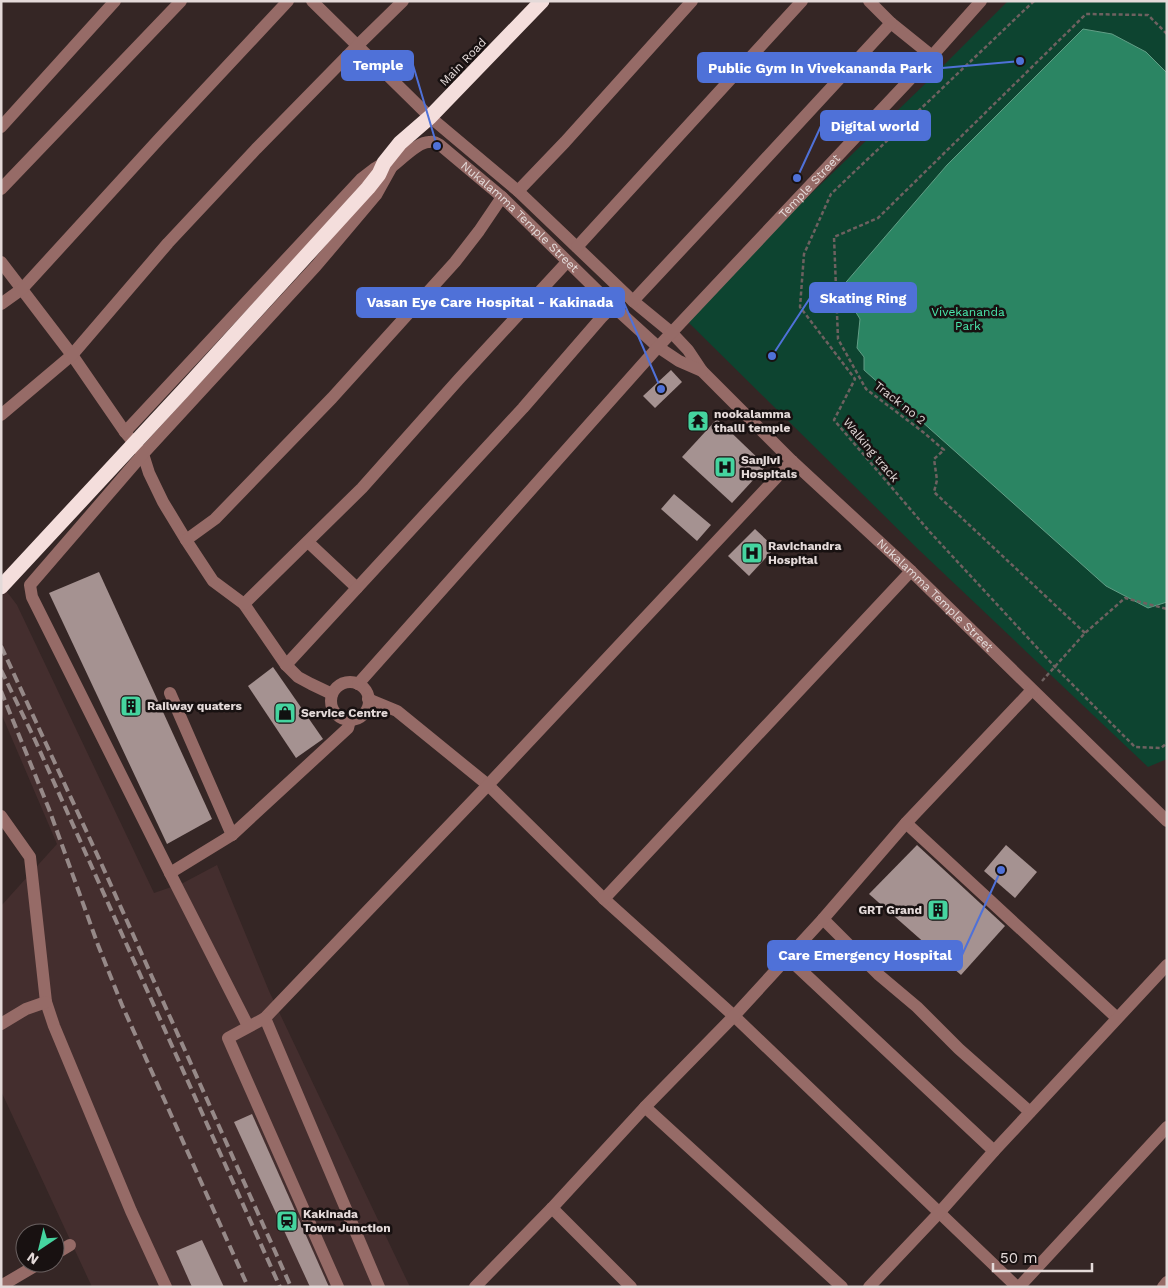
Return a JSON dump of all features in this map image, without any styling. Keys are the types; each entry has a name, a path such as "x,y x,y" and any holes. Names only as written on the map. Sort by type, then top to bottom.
{"highway":[{"name":"Main Road","path":"1,587 184,391 368,188 385,168 400,143 430,118 542,1"}],"street":[{"path":"1,127 115,1"},
{"path":"1,189 181,1"},
{"path":"1,304 22,289 288,1"},
{"name":"Nukalamma Temple Street","path":"312,1 430,118 518,191 633,301 672,333 688,350 702,371 792,461 911,571 1167,820"},
{"path":"1,415 72,355 168,243 256,149 403,1"},
{"path":"518,191 566,142 597,105 692,1"},
{"path":"577,247 802,1"},
{"path":"869,1 891,23 932,56"},
{"name":"Temple Street","path":"358,684 658,347 932,56 981,1"},
{"path":"633,301 891,23"},
{"name":"Nukalamma Temple Street","path":"385,168 420,143 431,141 440,145 502,198 658,347 678,361 702,371"},
{"path":"125,432 361,179 374,169 385,168 376,195 316,266 143,454 30,585 32,596 248,1026"},
{"path":"186,540 215,519 332,398 455,262 502,198"},
{"path":"1,262 72,355 125,432 143,454 162,502 213,581 244,604 286,665 298,677 332,694"},
{"path":"244,604 362,488 567,262"},
{"path":"286,665 523,408 613,306"},
{"path":"338,1287 228,1038 265,1018 488,785 792,461"},
{"path":"308,542 357,588"},
{"path":"604,899 911,571"},
{"path":"346,683 358,684 363,688 368,699 366,711 356,719 350,720 338,717 332,707 332,694 335,689 346,683"},
{"path":"475,1287 734,1016 823,919 906,823 1032,690"},
{"path":"170,693 232,835"},
{"path":"368,699 397,711 488,785 604,899 734,1016 1018,1287 1167,1127"},
{"path":"170,873 232,835 348,728 350,720"},
{"path":"1,816 30,857 46,1002 54,1026 131,1211 166,1287"},
{"path":"906,823 1116,1018"},
{"path":"823,919 879,975 917,1007 959,1049 1030,1112"},
{"path":"788,958 994,1151"},
{"path":"869,1287 1167,965"},
{"path":"1,1024 26,1010 46,1002"},
{"path":"265,1018 379,1287"},
{"path":"645,1107 842,1287"},
{"path":"552,1208 631,1287"},
{"path":"65,1248 70,1245"},
{"path":"1,1286 23,1273"},
{"path":"1163,1287 1167,1282"}],"path":[{"name":"Walking track","path":"1034,1 831,194 804,254 800,307 855,379 834,420 929,531 1055,666 1135,747 1161,748 1167,743"},
{"name":"Track no 2","path":"1086,633 934,492 937,480 934,459 944,450 866,389 838,339 834,237 878,218 1086,14 1148,15 1167,34"},
{"path":"1032,690 1086,633 1125,598 1167,609"}],"shaded area":[{"path":"1083,29 1112,34 1146,52 1167,73 1167,602 1148,608 1106,586 864,370 864,357 857,348 860,319 841,288 947,165"},
{"path":"1,584 17,605 154,893 183,883 217,865 269,991 410,1287 92,1287 65,1229 65,1223 62,1223 1,1091 1,906 57,844 1,713"}],"green space":[{"name":"Vivekananda Park","path":"1008,1 1167,1 1167,759 1148,767 919,550 683,317 925,84"}],"building":[{"path":"671,370 682,382 655,408 643,396"},
{"path":"717,419 766,466 732,503 682,457"},
{"path":"674,494 711,525 697,541 661,509"},
{"path":"755,529 775,548 749,576 728,556"},
{"name":"Railway quaters","path":"99,572 212,819 167,844 49,593"},
{"name":"Service Centre","path":"273,667 323,739 296,758 248,686"},
{"name":"GRT Grand","path":"917,845 1005,926 961,975 869,894"},
{"path":"1006,845 1037,872 1015,898 984,871"},
{"path":"252,1114 329,1287 310,1287 234,1122"},
{"path":"202,1240 224,1287 192,1287 176,1251"}],"railway":[{"path":"1,646 101,863 291,1287"},
{"path":"1,670 35,740 280,1287"},
{"path":"1,691 49,809 98,945 122,1005 248,1287"}],"place":[{"name":"Public Gym In Vivekananda Park","path":"1020,61"},
{"name":"Temple","path":"437,146"},
{"name":"Digital world","path":"797,178"},
{"name":"Skating Ring","path":"772,356"},
{"name":"Vasan Eye Care Hospital - Kakinada","path":"661,389"},
{"name":"nookalamma thalli temple","path":"698,421"},
{"name":"Sanjivi Hospitals","path":"725,467"},
{"name":"Ravichandra Hospital","path":"752,553"},
{"name":"Railway quaters","path":"131,706"},
{"name":"Service Centre","path":"285,713"},
{"name":"Care Emergency Hospital","path":"1001,870"},
{"name":"GRT Grand","path":"938,910"},
{"name":"Kakinada Town Junction","path":"287,1221"}]}
